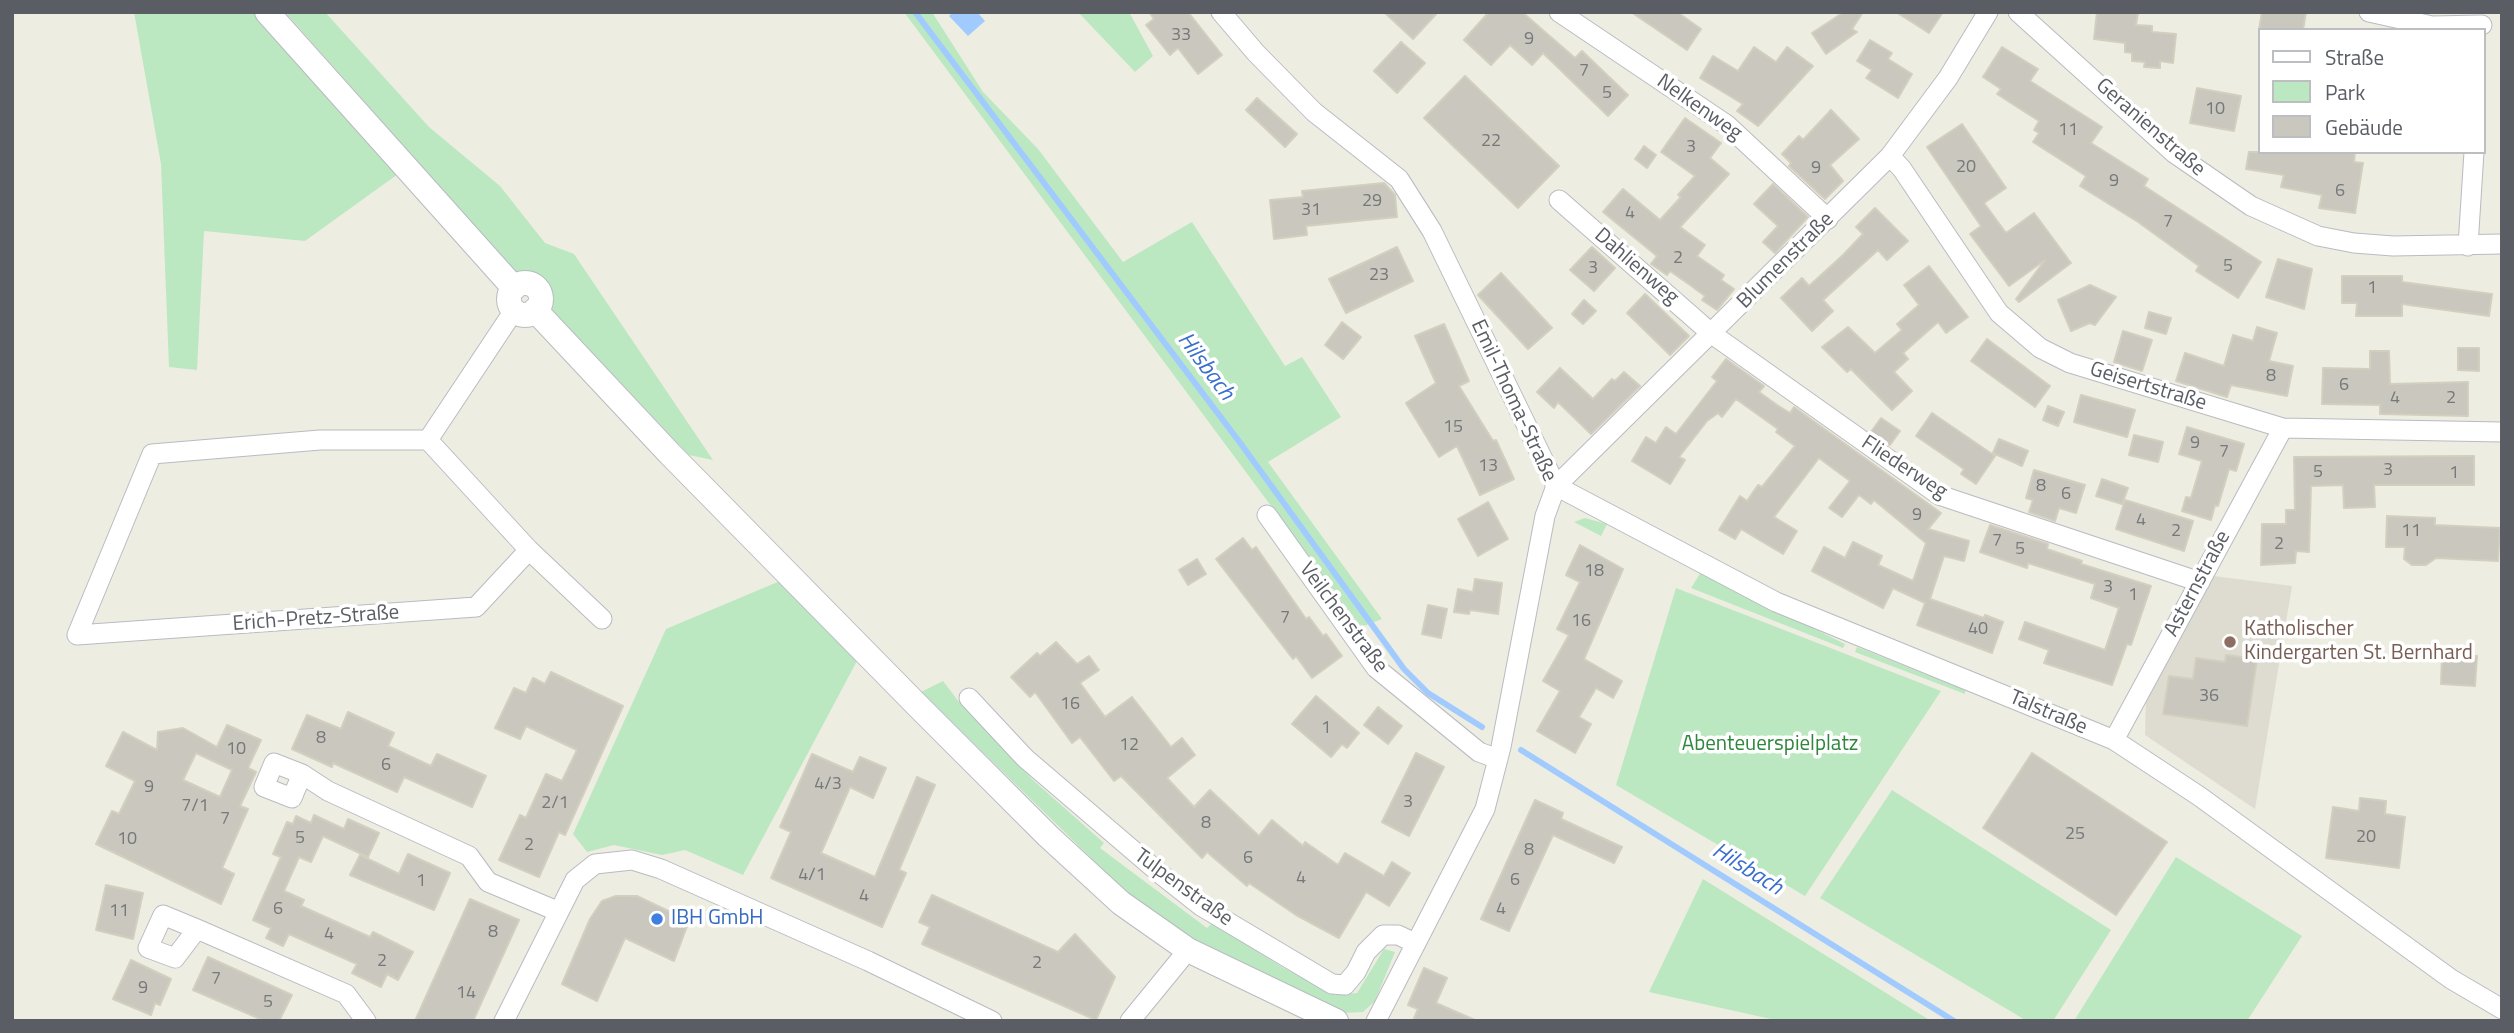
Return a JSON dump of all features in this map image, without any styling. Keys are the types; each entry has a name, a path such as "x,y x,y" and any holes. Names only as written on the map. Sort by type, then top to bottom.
{"street":[{"path":"267,12 521,303 1048,836 1121,903 1188,950 1336,1021"},
{"name":"Emil-Thoma-Straße","path":"1221,12 1314,112 1399,179 1432,231 1556,486 1545,516 1498,760 1485,809 1376,1021"},
{"name":"Nelkenweg","path":"1559,12 1727,125 1828,219"},
{"name":"Blumenstraße","path":"1556,486 1890,156 1948,78 1989,12"},
{"name":"Geranienstraße","path":"2018,12 2174,153 2250,206 2318,236 2354,243 2468,246 2502,244"},
{"path":"2369,12 2407,23 2432,26 2482,22"},
{"path":"2468,246 2474,154"},
{"name":"Geisertstraße","path":"1890,156 1902,169 1999,313 2040,348 2070,363 2283,428 2502,432"},
{"name":"Dahlienweg","path":"1559,200 1712,334"},
{"path":"521,303 428,440 529,550 602,619"},
{"name":"Fliederweg","path":"1712,334 1939,495 2200,582"},
{"name":"Asternstraße","path":"2114,740 2283,428"},
{"name":"Erich-Pretz-Straße","path":"428,440 320,440 152,454 77,635 476,607 529,550"},
{"name":"Talstraße","path":"1556,486 1776,602 2114,740 2199,796 2440,971 2502,1009"},
{"name":"Veilchenstraße","path":"1267,515 1376,668 1479,752 1498,760"},
{"name":"Tulpenstraße","path":"969,698 1025,758 1163,877 1201,906 1332,984 1345,985 1356,972 1366,952 1382,935 1398,935 1415,943"},
{"path":"303,774 328,791 469,856 488,883 557,911"},
{"path":"505,1021 557,911 575,880 594,864 632,860 661,869 855,955 992,1021"},
{"path":"197,929 346,994 366,1021"},
{"path":"1130,1021 1188,950"}],"shaded area":[{"name":"Katholischer Kindergarten St. Bernhard","path":"2214,576 2292,586 2255,809 2145,735 2146,697"}],"green space":[{"path":"134,12 253,12 398,174 305,241 204,231 197,370 169,367 161,164"},
{"path":"285,12 325,12 429,127 500,186 545,243 574,254 713,460 689,455 493,247"},
{"path":"904,12 932,12 983,92 1038,149 1123,262 1192,222 1285,366 1302,357 1341,417 1268,462 1382,619 1361,627"},
{"path":"1078,12 1129,12 1153,56 1135,72"},
{"path":"1585,518 1607,524 1601,536 1574,522"},
{"path":"1701,572 1845,644 1843,648 1691,588"},
{"path":"780,581 858,659 743,875 685,850 662,855 614,845 587,852 573,834 666,629"},
{"name":"Abenteuerspielplatz","path":"1676,588 1941,691 1805,896 1616,785"},
{"path":"1857,647 1965,690 1965,694 1855,652"},
{"path":"943,681 959,702 1034,781 1104,843 1100,848 1207,928 1213,922 1282,967 1335,995 1357,993 1384,949 1395,952 1375,1001 1363,1012 1342,1013 1191,938 1127,893 921,692"},
{"path":"1892,790 2111,930 2053,1021 2027,1021 1820,898"},
{"path":"2176,857 2302,936 2247,1021 2074,1021"},
{"path":"1703,879 1931,1021 1780,1021 1649,992"}],"water":[{"path":"953,12 977,12 985,21 968,36 949,16"}],"building":[{"path":"1149,12 1188,12 1222,55 1198,74 1178,48 1170,55 1146,25 1154,19"},
{"path":"1384,12 1438,12 1413,39"},
{"path":"1489,12 1522,12 1575,58 1582,51 1628,95 1608,116 1543,53 1532,65 1510,45 1491,65 1464,40"},
{"path":"1631,12 1677,12 1701,29 1687,50"},
{"path":"1844,12 1863,12 1852,29 1857,32 1826,54 1812,33"},
{"path":"1896,12 1943,12 1929,33"},
{"path":"2097,12 2138,12 2136,25 2152,26 2152,32 2176,34 2173,63 2160,61 2160,68 2144,67 2145,62 2132,61 2132,53 2125,52 2125,43 2094,39"},
{"path":"2262,12 2306,12 2303,28 2259,28"},
{"path":"1870,40 1892,53 1888,59 1912,74 1898,98 1866,78 1872,70 1857,61"},
{"path":"1401,42 1425,63 1397,93 1374,71"},
{"path":"1754,47 1776,62 1787,47 1813,66 1758,126 1737,111 1743,104 1700,78 1713,56 1738,71"},
{"path":"2002,47 2038,69 2030,81 2102,127 2091,143 2148,179 2144,186 2261,262 2238,298 2196,271 2199,266 2138,222 2080,186 2086,176 2033,142 2039,133 2034,130 2039,121 1997,94 2001,89 1983,77"},
{"path":"1465,76 1559,166 1518,208 1424,118"},
{"path":"2197,88 2241,96 2234,131 2190,123"},
{"path":"1257,98 1297,134 1285,147 1246,110"},
{"path":"1831,110 1859,139 1830,165 1843,181 1825,199 1789,166 1791,163 1782,154 1799,136 1803,140"},
{"path":"1685,118 1721,143 1710,158 1729,174 1680,227 1705,245 1697,256 1724,275 1721,280 1734,289 1717,310 1702,300 1705,296 1670,271 1667,275 1651,264 1657,256 1603,212 1623,189 1660,220 1681,197 1678,195 1695,176 1661,152"},
{"path":"1962,124 2006,188 1984,203 2006,233 2034,213 2071,263 2019,302 2016,299 2045,260 2009,286 1970,234 1981,226 1927,147"},
{"path":"1644,146 1656,155 1647,168 1635,159"},
{"path":"2249,152 2355,154 2354,162 2363,163 2355,213 2319,208 2322,195 2281,187 2284,175 2246,169"},
{"path":"1384,183 1395,195 1397,217 1306,226 1307,235 1274,239 1270,200 1303,197 1302,191"},
{"path":"1773,184 1808,217 1775,253 1763,242 1778,226 1754,204"},
{"path":"1875,208 1908,241 1887,260 1878,250 1823,300 1833,311 1812,331 1781,298 1802,278 1809,286 1843,255 1863,234 1856,227"},
{"path":"1397,247 1413,281 1346,313 1329,279"},
{"path":"1592,247 1615,268 1594,291 1570,270"},
{"path":"2278,259 2312,269 2304,309 2266,297"},
{"path":"1929,266 1968,317 1946,333 1938,322 1903,353 1908,359 1894,372 1912,391 1892,410 1851,369 1847,372 1822,347 1848,327 1875,353 1902,330 1897,324 1919,305 1904,285"},
{"path":"1501,273 1552,328 1528,349 1478,295"},
{"path":"2342,276 2402,276 2402,282 2492,294 2489,316 2402,304 2402,316 2356,316 2357,303 2342,303"},
{"path":"2090,285 2116,297 2095,325 2090,323 2071,331 2058,300"},
{"path":"1645,294 1689,336 1670,355 1627,313"},
{"path":"1584,300 1596,311 1583,324 1572,314"},
{"path":"2149,312 2171,318 2166,334 2145,328"},
{"path":"1342,322 1361,337 1343,359 1325,345"},
{"path":"1444,324 1469,381 1459,386 1493,441 1496,440 1514,479 1480,495 1457,446 1439,457 1406,403 1436,383 1415,336"},
{"path":"2257,327 2277,333 2269,361 2293,366 2287,396 2231,385 2227,397 2176,381 2185,353 2224,366 2233,335 2253,341"},
{"path":"2123,331 2152,340 2142,371 2114,362"},
{"path":"1987,339 2050,386 2035,407 1971,361"},
{"path":"2458,348 2479,348 2479,371 2458,370"},
{"path":"2370,351 2389,351 2390,384 2468,382 2468,416 2380,414 2380,405 2322,404 2323,368 2370,369"},
{"path":"1726,359 1764,386 1759,392 1777,405 1790,413 1794,407 1941,513 1928,529 1969,541 1964,561 1944,556 1930,599 2003,622 1992,653 1917,625 1925,603 1893,588 1883,608 1812,571 1824,547 1845,558 1853,542 1882,556 1878,565 1913,581 1926,543 1874,500 1871,504 1859,495 1842,517 1829,508 1850,481 1819,458 1774,517 1797,531 1783,554 1741,529 1735,539 1719,530 1740,496 1747,501 1758,485 1762,487 1795,446 1776,432 1778,429 1736,399 1722,417 1718,413 1707,421 1679,457 1685,460 1670,484 1632,461 1646,437 1656,443 1666,427 1676,434 1717,381 1712,377"},
{"path":"1560,368 1593,399 1612,379 1615,381 1624,372 1640,386 1591,434 1558,402 1554,408 1537,392"},
{"path":"2081,395 2135,410 2127,437 2074,422"},
{"path":"2048,406 2064,412 2058,426 2043,420"},
{"path":"1932,413 1995,456 1976,484 1961,474 1964,469 1916,436"},
{"path":"1881,418 1900,431 1890,445 1871,432"},
{"path":"2187,427 2244,444 2236,471 2229,469 2211,520 2182,511 2186,497 2191,498 2202,461 2179,454"},
{"path":"2134,435 2163,442 2158,462 2129,455"},
{"path":"1999,439 2028,451 2022,466 1993,453"},
{"path":"2474,456 2474,485 2374,485 2375,507 2344,508 2343,485 2311,486 2309,552 2296,551 2295,563 2261,565 2262,524 2286,524 2286,510 2295,510 2294,457"},
{"path":"2034,470 2085,485 2076,513 2059,508 2055,521 2029,512 2033,500 2026,498"},
{"path":"2102,479 2128,488 2122,504 2096,496"},
{"path":"2125,500 2193,521 2184,551 2116,529"},
{"path":"1488,502 1508,539 1478,556 1458,519"},
{"path":"2387,516 2435,518 2435,525 2500,528 2498,561 2436,558 2426,565 2412,565 2404,559 2405,547 2386,547"},
{"path":"1990,525 2048,544 2047,549 2082,561 2081,564 2151,586 2131,645 2127,644 2112,685 2044,663 2049,650 2019,639 2025,622 2105,650 2119,608 2091,598 2095,584 2028,563 2027,568 1980,552"},
{"path":"1243,538 1252,550 1256,547 1306,619 1309,617 1323,636 1326,634 1342,656 1312,678 1296,656 1293,659 1216,559"},
{"path":"1580,545 1623,569 1584,659 1622,681 1613,698 1596,688 1579,717 1591,724 1575,753 1537,731 1560,691 1543,681 1569,635 1557,629 1580,582 1566,575"},
{"path":"1197,559 1206,574 1188,585 1179,570"},
{"path":"1475,579 1502,583 1498,614 1470,610 1469,614 1454,612 1458,589 1473,592"},
{"path":"1428,605 1447,609 1441,638 1422,634"},
{"path":"1056,642 1077,664 1089,656 1099,670 1080,683 1105,717 1132,697 1171,747 1182,738 1195,755 1167,778 1194,807 1210,790 1259,836 1272,820 1303,846 1305,842 1338,865 1345,853 1384,876 1392,862 1410,873 1389,906 1366,892 1339,938 1296,915 1249,883 1247,886 1207,852 1202,858 1121,776 1114,781 1080,737 1072,743 1035,692 1030,697 1011,677 1037,653 1040,656"},
{"path":"2226,655 2257,659 2247,726 2163,714 2169,676 2193,679 2196,658 2225,662"},
{"path":"2442,655 2477,656 2475,686 2441,684"},
{"path":"551,672 623,706 565,835 559,832 539,877 499,860 520,815 526,818 546,774 562,781 577,750 526,726 520,739 495,728 514,688 526,693 533,678 545,684"},
{"path":"1316,696 1359,733 1347,748 1342,744 1331,757 1292,724"},
{"path":"1378,707 1402,726 1388,744 1364,725"},
{"path":"348,712 394,733 388,746 431,766 437,754 486,776 472,807 404,777 397,792 333,763 332,767 292,749 307,715 341,729"},
{"path":"227,725 261,740 248,768 256,772 240,806 248,809 222,868 234,874 221,904 96,844 112,811 119,814 135,781 106,766 123,732 157,750 158,732 183,728 217,747","holes":["196,753 232,770 220,797 183,780"]},
{"path":"1416,753 1444,767 1409,836 1382,822"},
{"path":"2032,753 2167,842 2116,915 1983,828"},
{"path":"812,754 853,772 860,757 886,768 873,798 850,787 821,853 875,877 917,777 935,785 899,870 906,873 882,927 771,878 791,832 780,827"},
{"path":"2360,798 2386,801 2385,814 2405,817 2399,868 2326,858 2333,807 2359,811"},
{"path":"1535,800 1563,813 1561,819 1622,847 1614,863 1553,835 1509,931 1481,919"},
{"path":"314,815 344,829 348,819 379,833 368,857 323,836 311,862 299,857 284,891 304,900 301,906 370,937 373,932 413,952 398,980 387,974 381,987 352,973 357,964 289,934 283,946 266,938 271,928 253,920 281,857 273,854 287,822 293,824 296,816 311,823"},
{"path":"408,854 450,873 434,910 350,875 360,855 399,874"},
{"path":"106,885 143,893 133,939 96,930"},
{"path":"932,895 1058,952 1075,934 1115,977 1096,1020 922,944 930,927 919,922"},
{"path":"616,896 637,896 689,921 674,961 625,938 597,1001 562,984 590,919 602,901"},
{"path":"470,899 519,920 473,1021 415,1021"},
{"path":"208,957 292,995 279,1021 265,1021 193,990"},
{"path":"131,960 171,979 160,1005 155,1003 151,1015 113,999"},
{"path":"1424,968 1447,978 1436,1003 1477,1021 1413,1021 1418,1009 1408,1005"}],"waterway":[{"name":"Hilsbach","path":"915,12 1241,444 1404,669 1428,693 1482,727"},
{"name":"Hilsbach","path":"1521,750 1954,1021"}],"place":[{"name":"Katholischer Kindergarten St. Bernhard","path":"2230,642"},
{"name":"IBH GmbH","path":"657,919"}]}
